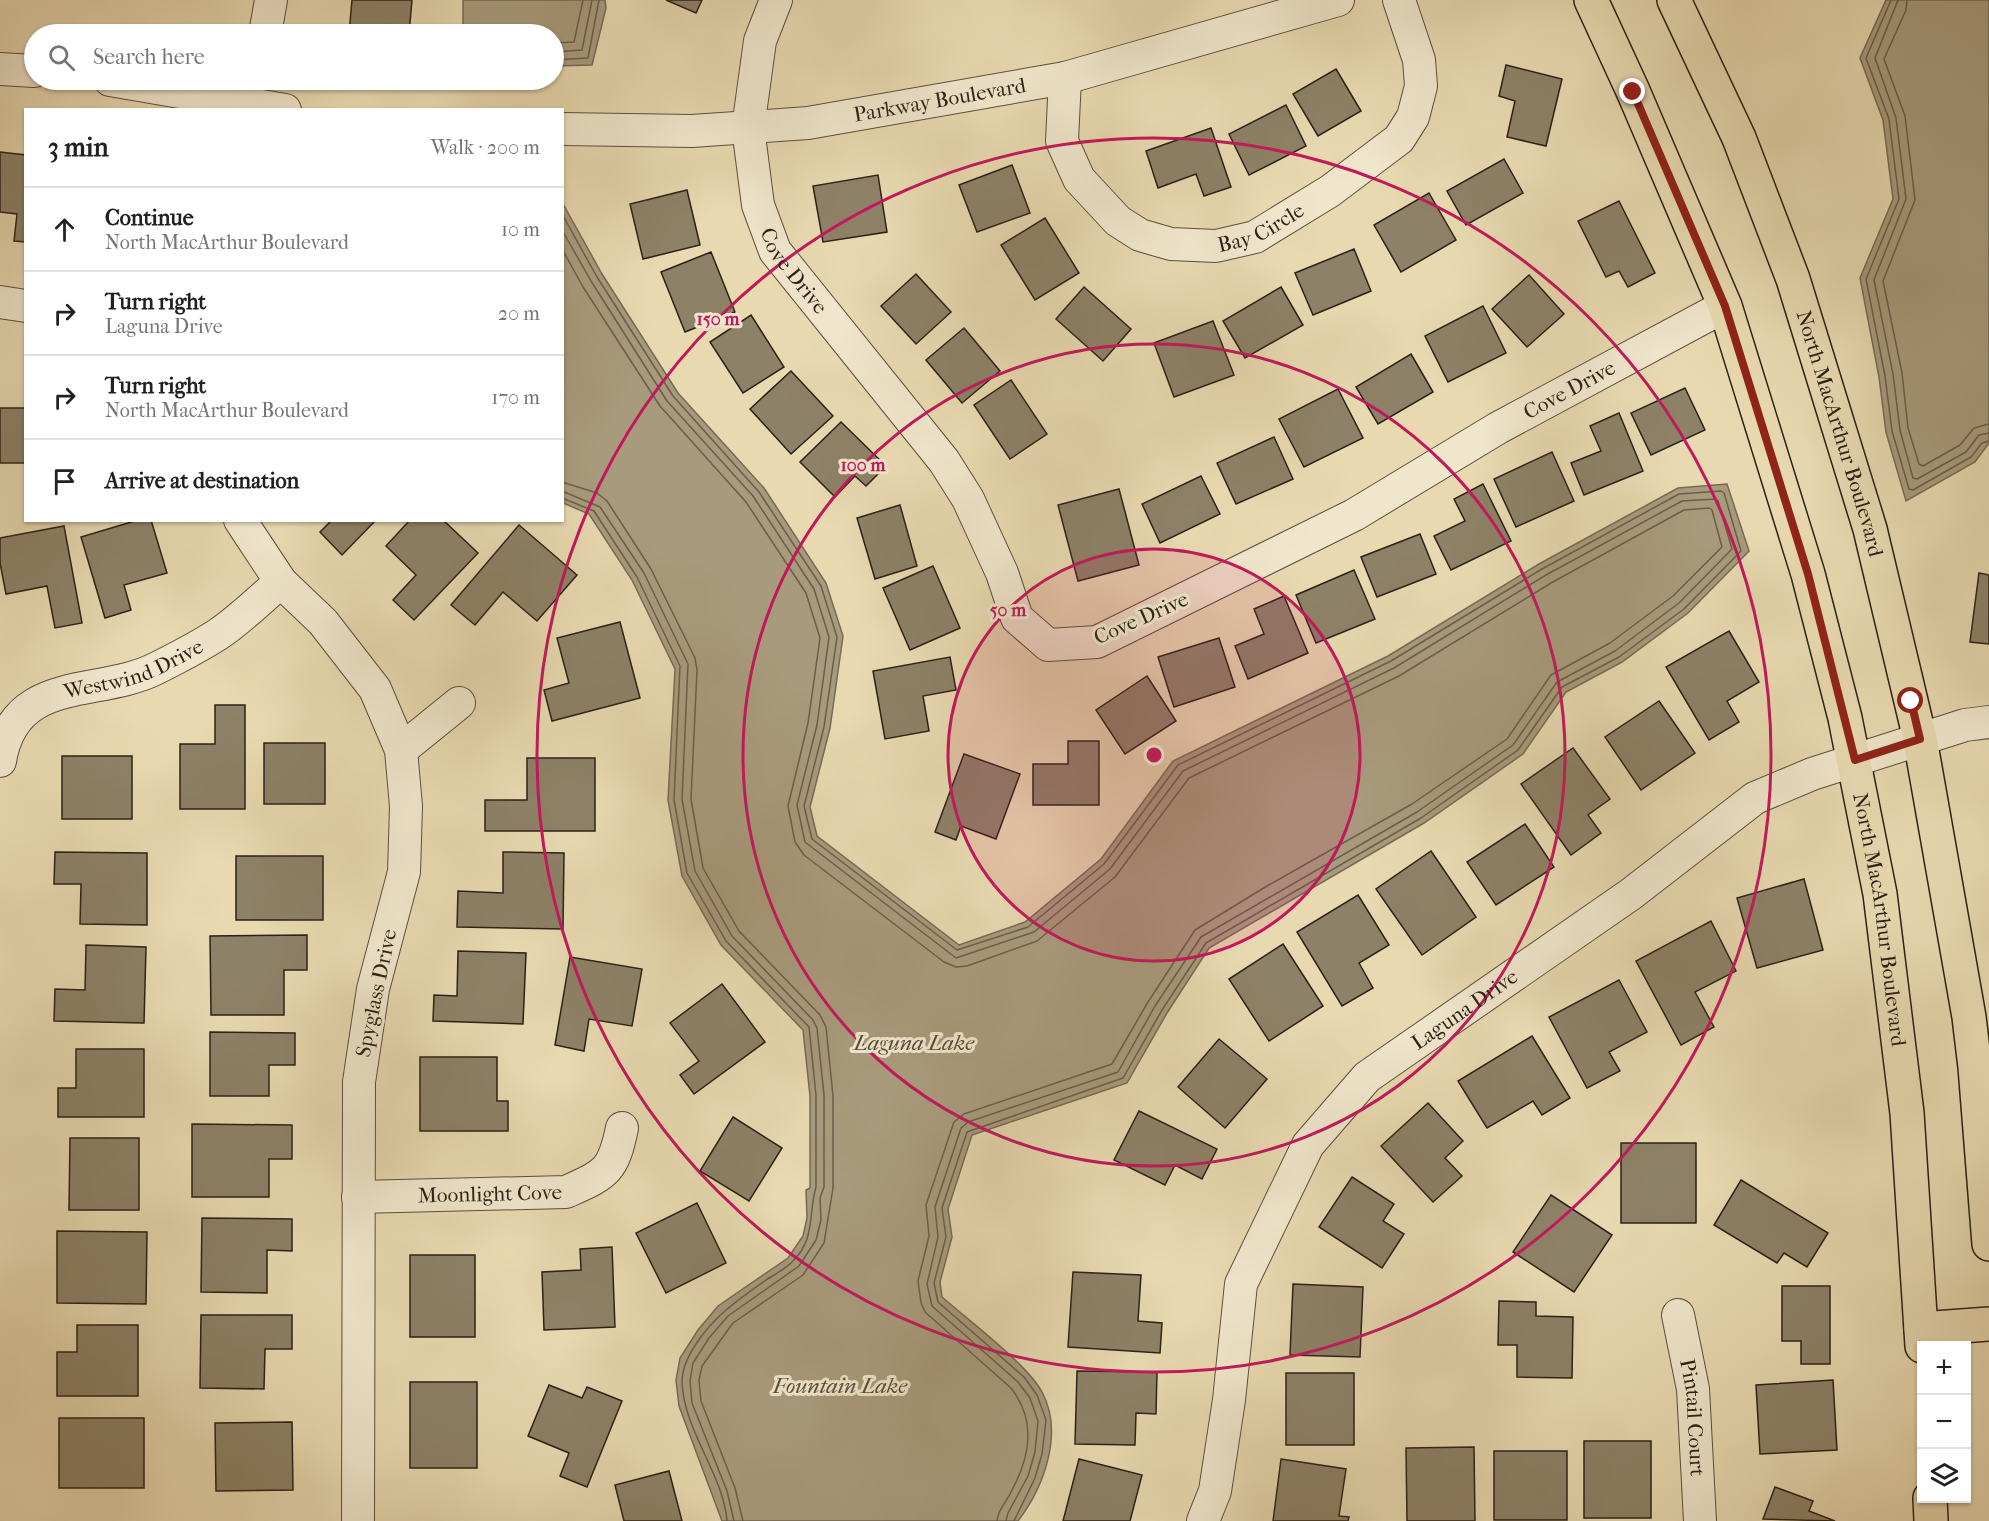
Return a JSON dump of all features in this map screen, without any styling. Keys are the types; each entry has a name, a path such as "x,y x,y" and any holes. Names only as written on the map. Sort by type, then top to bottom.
{"main road":[{"name":"North MacArthur Boulevard","path":"1590,0 1633,92 1725,306 1808,574 1855,760 1880,894 1905,1102 1922,1337"},
{"name":"North MacArthur Boulevard","path":"1674,0 1739,138 1793,279 1862,497 1920,739 1974,1057 1989,1244"},
{"path":"1922,1337 1989,1324"},
{"path":"1930,1503 1931,1521"}],"street":[{"path":"267,24 271,0"},
{"name":"Cove Drive","path":"776,0 760,41 748,128 758,205 775,251 944,461 968,499 1002,573 1017,618 1048,645 1097,642 1332,526 1498,428 1725,306"},
{"name":"Parkway Boulevard","path":"564,129 692,131 808,123 1065,78 1313,4 1338,0"},
{"name":"Bay Circle","path":"1065,78 1062,141 1079,179 1118,221 1140,235 1171,244 1226,243 1255,237 1330,191 1400,139 1413,117 1421,86 1419,60 1399,0"},
{"path":"0,69 24,70"},
{"path":"191,90 256,98 280,108"},
{"path":"0,302 24,306"},
{"name":"Spyglass Drive","path":"241,522 281,582 323,622 375,689 401,750 406,806 404,872 374,989 358,1082 358,1521"},
{"name":"Westwind Drive","path":"0,761 2,751 14,727 25,711 45,697 66,690 93,687 130,678 155,669 219,634 281,582"},
{"path":"401,750 459,703"},
{"name":"Laguna Drive","path":"1203,1521 1215,1491 1241,1284 1308,1145 1367,1077 1631,894 1755,798 1812,774 1855,760 1965,725 1989,722"},
{"name":"Moonlight Cove","path":"358,1197 566,1192 595,1179 615,1160 622,1128"},
{"name":"Pintail Court","path":"1678,1316 1693,1389 1700,1521"}],"water":[{"path":"463,0 605,0 606,8 592,65 564,66 564,24 463,24"},
{"path":"1886,0 1989,0 1989,443 1975,462 1906,501 1886,432 1879,377 1860,278 1893,199 1883,120 1860,58"},
{"name":"Laguna Lake","path":"564,206 602,274 678,393 764,488 826,583 843,636 830,728 810,807 817,836 959,945 1025,922 1101,859 1173,761 1388,656 1539,564 1678,488 1727,484 1749,551 1688,613 1622,662 1566,692 1523,754 1424,823 1209,948 1167,1013 1127,1083 972,1135 948,1209 952,1237 940,1282 942,1297 1024,1369 1042,1392 1048,1408 1051,1442 1048,1459 1036,1492 1018,1521 722,1521 679,1406 676,1380 680,1358 698,1330 718,1306 788,1258 803,1236 807,1218 806,1190 810,1188 810,1096 803,1030 721,945 682,876 668,800 675,669 632,580 589,514 564,503"}],"building":[{"path":"352,0 412,0 410,24 350,24"},
{"path":"666,0 702,0 696,13"},
{"path":"1506,65 1562,79 1546,146 1507,137 1515,101 1499,96"},
{"path":"1336,69 1361,111 1318,136 1293,94"},
{"path":"1286,105 1306,146 1249,175 1229,134"},
{"path":"1211,128 1231,187 1204,196 1196,174 1158,188 1146,151"},
{"path":"0,152 24,155 24,242 14,241 17,214 0,212"},
{"path":"1504,159 1523,193 1466,225 1447,191"},
{"path":"1012,165 1030,213 977,232 959,185"},
{"path":"878,175 887,232 823,242 813,186"},
{"path":"687,190 700,245 643,259 630,204"},
{"path":"1429,193 1456,240 1401,272 1374,225"},
{"path":"1619,201 1655,273 1628,287 1619,271 1606,277 1578,221"},
{"path":"1045,218 1079,273 1035,300 1001,245"},
{"path":"1354,249 1371,291 1313,315 1295,273"},
{"path":"711,252 735,312 685,332 661,272"},
{"path":"916,274 951,312 916,344 881,306"},
{"path":"1529,275 1564,314 1527,347 1492,309"},
{"path":"1084,287 1131,329 1103,361 1056,319"},
{"path":"1281,287 1303,325 1245,358 1223,321"},
{"path":"1483,306 1506,353 1448,382 1425,336"},
{"path":"751,315 784,367 743,393 710,342"},
{"path":"1213,321 1234,375 1174,397 1154,343"},
{"path":"964,328 1000,371 962,403 926,360"},
{"path":"1411,354 1433,392 1378,424 1356,387"},
{"path":"791,371 833,416 791,454 750,409"},
{"path":"1011,380 1047,434 1010,459 974,405"},
{"path":"1685,388 1705,430 1651,455 1631,413"},
{"path":"1338,389 1363,438 1304,467 1279,419"},
{"path":"0,408 24,408 24,463 0,463"},
{"path":"1619,413 1643,471 1584,495 1571,463 1601,451 1590,426"},
{"path":"841,422 886,466 866,486 855,476 835,497 800,462"},
{"path":"1274,437 1293,479 1236,504 1217,463"},
{"path":"1552,452 1574,501 1516,527 1494,479"},
{"path":"1201,476 1220,514 1160,543 1142,504"},
{"path":"1483,484 1511,541 1451,570 1434,536 1465,521 1454,499"},
{"path":"1119,489 1139,565 1078,581 1058,505"},
{"path":"900,505 917,566 875,579 857,518"},
{"path":"131,522 152,522 167,573 124,585 131,610 105,618 81,537"},
{"path":"330,522 374,522 342,555 320,532"},
{"path":"408,522 445,522 478,553 414,620 393,600 416,575 386,546"},
{"path":"519,525 577,575 537,621 503,592 475,625 451,605"},
{"path":"64,526 82,623 55,628 47,586 6,594 0,563 0,538"},
{"path":"1420,534 1436,574 1377,597 1361,557"},
{"path":"933,566 960,628 910,650 883,588"},
{"path":"1354,570 1375,619 1316,643 1296,595"},
{"path":"1979,573 1989,575 1989,644 1970,642"},
{"path":"1284,596 1308,653 1248,679 1235,646 1264,634 1254,609"},
{"path":"620,622 640,698 552,721 544,690 569,683 557,638"},
{"path":"1729,631 1759,682 1727,701 1739,722 1709,740 1666,667"},
{"path":"1219,638 1235,687 1174,707 1158,657"},
{"path":"950,657 956,690 923,696 929,731 885,739 873,671"},
{"path":"1147,676 1176,721 1125,754 1096,710"},
{"path":"1659,701 1695,753 1641,790 1605,737"},
{"path":"215,705 245,705 245,809 180,809 180,744 215,744"},
{"path":"1068,741 1099,741 1099,805 1033,805 1033,764 1068,764"},
{"path":"264,743 325,743 325,804 264,804"},
{"path":"1573,748 1610,799 1588,815 1601,833 1571,855 1521,784"},
{"path":"964,754 1020,774 996,839 961,826 956,840 935,832"},
{"path":"62,756 132,756 132,819 62,819"},
{"path":"527,758 595,758 595,831 485,831 485,800 527,800"},
{"path":"1525,824 1554,867 1496,905 1467,862"},
{"path":"1431,851 1476,917 1422,955 1376,889"},
{"path":"55,852 147,853 147,925 80,924 81,884 54,884"},
{"path":"503,852 564,853 563,929 457,927 458,891 503,893"},
{"path":"236,856 323,856 323,920 236,920"},
{"path":"1804,879 1823,950 1757,968 1737,898"},
{"path":"1358,895 1389,945 1359,963 1373,988 1342,1006 1297,932"},
{"path":"1711,921 1736,971 1695,992 1714,1027 1681,1045 1636,961"},
{"path":"307,935 307,970 284,970 284,1015 211,1015 210,936"},
{"path":"1283,944 1323,1006 1269,1041 1229,979"},
{"path":"86,945 146,947 144,1023 54,1021 55,989 85,990"},
{"path":"458,951 526,953 523,1024 433,1021 434,995 457,996"},
{"path":"570,957 642,969 632,1026 589,1019 584,1051 555,1045"},
{"path":"1619,980 1647,1032 1609,1052 1620,1071 1587,1088 1549,1017"},
{"path":"722,984 765,1042 694,1094 680,1075 699,1061 670,1023"},
{"path":"210,1032 295,1033 295,1065 269,1065 269,1096 210,1096"},
{"path":"1532,1036 1570,1098 1542,1115 1533,1101 1487,1128 1458,1081"},
{"path":"1219,1039 1267,1079 1225,1128 1178,1087"},
{"path":"76,1049 144,1049 144,1117 58,1117 58,1088 76,1088"},
{"path":"420,1057 497,1057 497,1101 508,1101 508,1131 420,1131"},
{"path":"1428,1103 1463,1141 1445,1158 1462,1176 1433,1202 1381,1146"},
{"path":"1139,1111 1217,1149 1202,1179 1175,1165 1165,1185 1114,1160"},
{"path":"733,1117 782,1148 749,1201 700,1171"},
{"path":"192,1124 292,1125 292,1159 269,1159 269,1197 192,1197"},
{"path":"70,1138 139,1138 139,1210 69,1210"},
{"path":"1621,1143 1696,1143 1696,1223 1621,1223"},
{"path":"1352,1177 1394,1204 1383,1221 1404,1234 1382,1268 1319,1227"},
{"path":"1741,1180 1828,1233 1807,1267 1784,1253 1777,1263 1714,1225"},
{"path":"1551,1195 1612,1235 1574,1292 1513,1252"},
{"path":"697,1203 726,1263 666,1293 636,1233"},
{"path":"202,1218 292,1219 292,1251 267,1250 267,1293 201,1292"},
{"path":"57,1231 147,1232 146,1304 57,1303"},
{"path":"612,1247 615,1327 544,1330 542,1272 581,1270 580,1249"},
{"path":"410,1255 475,1255 475,1337 410,1337"},
{"path":"1073,1272 1141,1275 1138,1321 1162,1323 1160,1353 1068,1347"},
{"path":"1293,1284 1363,1287 1360,1357 1290,1355"},
{"path":"1782,1286 1830,1286 1830,1364 1801,1364 1801,1341 1782,1341"},
{"path":"1499,1301 1536,1302 1536,1316 1573,1317 1572,1378 1517,1377 1517,1345 1498,1345"},
{"path":"201,1315 292,1315 292,1349 265,1349 264,1389 200,1388"},
{"path":"77,1325 138,1325 138,1396 57,1396 57,1352 77,1352"},
{"path":"1077,1371 1157,1372 1156,1414 1136,1413 1135,1445 1075,1444"},
{"path":"1286,1373 1354,1373 1354,1445 1286,1445"},
{"path":"1833,1380 1837,1450 1760,1454 1756,1385"},
{"path":"410,1382 477,1382 477,1468 410,1468"},
{"path":"549,1385 582,1398 587,1387 622,1401 587,1487 560,1476 569,1453 528,1436"},
{"path":"59,1418 144,1418 144,1488 59,1488"},
{"path":"292,1422 293,1490 216,1491 215,1423"},
{"path":"1584,1441 1651,1441 1651,1518 1584,1518"},
{"path":"1474,1447 1475,1521 1407,1521 1406,1448"},
{"path":"1494,1451 1567,1451 1567,1520 1494,1520"},
{"path":"1079,1459 1142,1475 1130,1521 1063,1521"},
{"path":"1281,1459 1346,1469 1339,1516 1349,1517 1348,1521 1273,1521"},
{"path":"669,1471 682,1521 624,1521 615,1485"},
{"path":"1775,1487 1813,1501 1809,1511 1835,1521 1763,1519"}],"route":[{"path":"1633,92 1725,306 1808,574 1855,760 1920,739 1911,701"}],"water label":[{"name":"Fountain Lake","path":"840,1386"}]}
